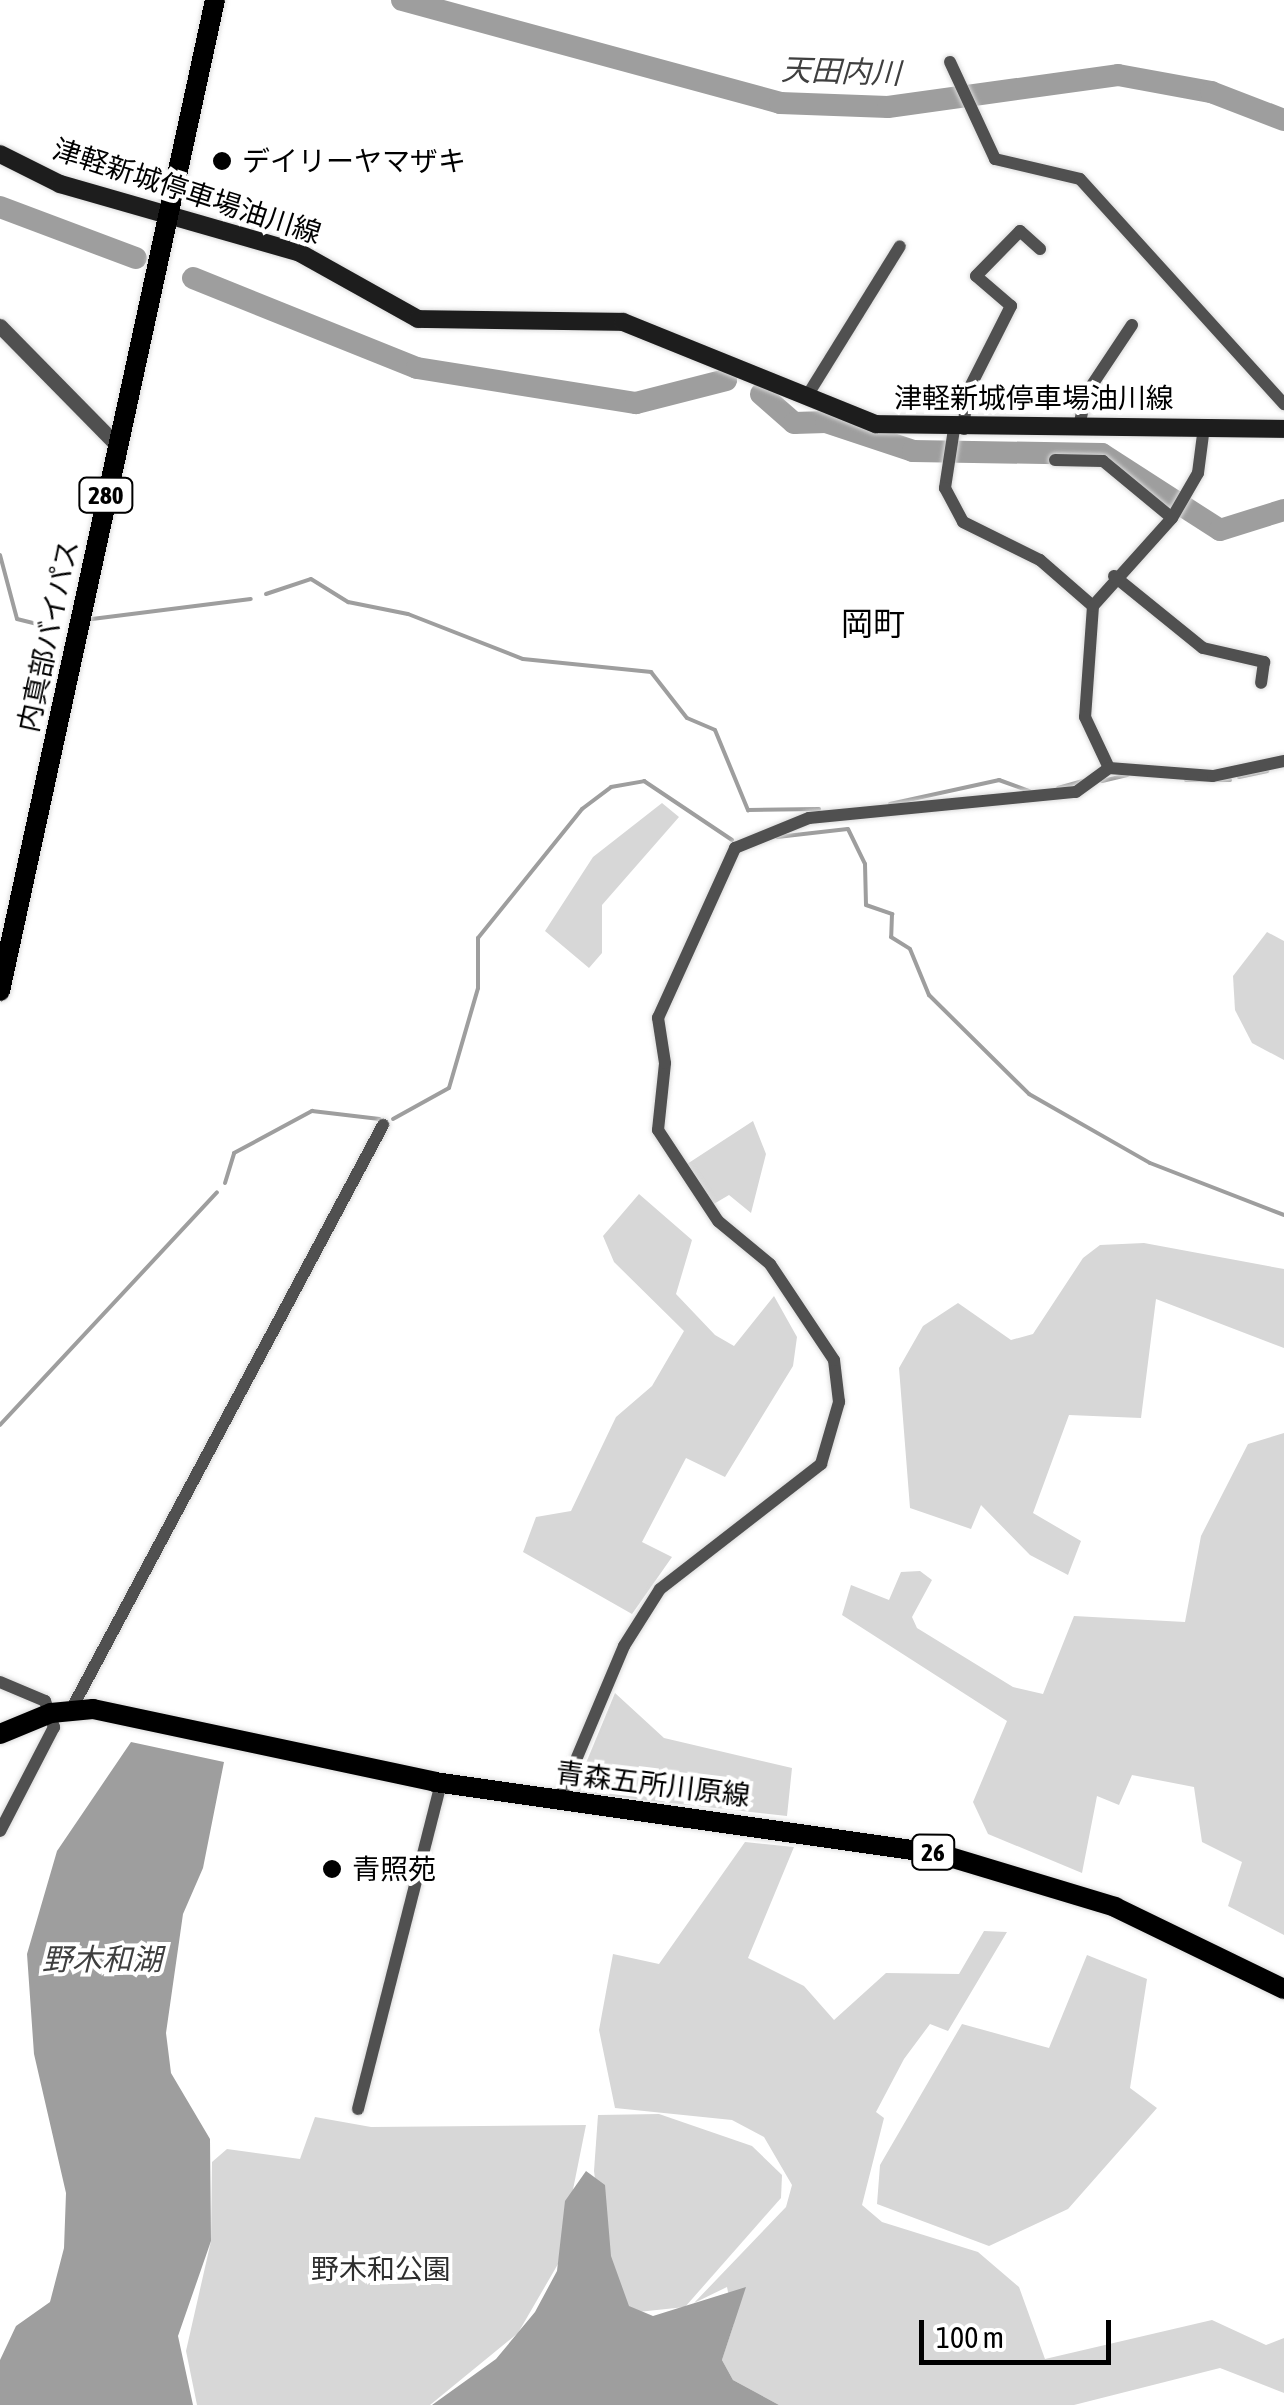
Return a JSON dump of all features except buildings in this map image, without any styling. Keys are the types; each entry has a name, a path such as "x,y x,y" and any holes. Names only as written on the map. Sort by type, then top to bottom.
{"main road":[{"name":"内真部バイパス","path":"0,991 215,0"},
{"name":"津軽新城停車場油川線","path":"0,154 170,218 300,253 418,319 623,322 876,424 959,429 1080,422 1282,429"},
{"name":"青森五所川原線","path":"61,1710 441,1783 995,1867 1115,1907 1284,1990"},
{"path":"0,1734 61,1710"}],"street":[{"path":"950,62 967,110 995,159 1080,179 1284,406 1282,429"},
{"path":"1040,249 1020,231 976,276 1011,306 966,394 945,488 962,522 1040,560 1093,606"},
{"path":"807,396 900,246"},
{"path":"1080,422 1086,394 1132,325"},
{"path":"0,326 117,445"},
{"path":"1108,768 1085,717 1093,606 1114,576 1176,511 1198,473 1204,427"},
{"path":"1054,460 1104,462 1176,511"},
{"path":"1114,576 1203,648 1264,662 1261,682"},
{"path":"559,1800 624,1646 660,1589 821,1464 838,1402 834,1360 770,1264 718,1221 658,1130 665,1063 658,1018 707,924 726,861 742,840 809,818 1034,800 1076,792 1108,768 1213,776 1284,761"},
{"path":"0,1831 61,1710 383,1124"},
{"path":"0,1682 61,1710"},
{"path":"358,2109 441,1783"}],"green space":[{"path":"662,803 679,817 602,905 602,953 589,968 545,931 593,857"},
{"path":"1267,932 1284,941 1284,1060 1252,1043 1235,1010 1233,976"},
{"path":"753,1121 766,1154 751,1213 729,1195 712,1205 684,1166"},
{"path":"639,1194 692,1240 676,1294 715,1335 734,1346 774,1296 797,1337 793,1366 725,1477 686,1458 642,1542 672,1557 632,1614 523,1552 536,1517 571,1511 616,1417 652,1386 684,1331 614,1262 603,1236"},
{"path":"1144,1243 1284,1269 1284,1348 1156,1299 1141,1418 1069,1415 1033,1513 1081,1541 1068,1575 1030,1555 981,1505 971,1529 910,1508 899,1368 923,1326 958,1303 1011,1340 1033,1334 1083,1258 1100,1245"},
{"path":"1284,1433 1284,1935 1228,1906 1242,1862 1202,1842 1194,1787 1132,1775 1119,1805 1097,1796 1082,1873 988,1834 973,1802 1007,1721 842,1615 851,1585 889,1600 901,1572 920,1571 932,1580 912,1617 917,1628 1013,1687 1043,1694 1074,1616 1185,1622 1201,1536 1248,1444"},
{"path":"615,1693 664,1738 792,1768 787,1816 574,1792"},
{"path":"745,1842 794,1847 748,1958 804,1986 834,2020 886,1973 959,1974 984,1931 1007,1932 948,2031 930,2024 904,2059 876,2112 884,2118 862,2205 882,2222 978,2252 1019,2287 1045,2359 1212,2320 1266,2345 1284,2338 1284,2393 1220,2368 1074,2405 779,2405 733,2380 722,2360 734,2323 727,2287 694,2303 786,2207 792,2185 764,2137 732,2120 615,2108 599,2030 613,1954 659,1964"},
{"path":"1087,1955 1147,1979 1130,2088 1157,2108 1068,2209 989,2246 877,2204 880,2165 962,2024 1049,2048"},
{"path":"659,2114 752,2146 782,2175 781,2198 685,2307 638,2312 611,2304 594,2171 598,2115"},
{"name":"野木和公園","path":"315,2117 371,2127 586,2125 558,2264 518,2333 430,2405 197,2405 186,2351 211,2241 212,2162 227,2149 300,2159"}],"water":[{"name":"野木和湖","path":"131,1742 224,1762 203,1868 183,1914 166,2033 171,2073 210,2139 211,2241 178,2336 193,2405 0,2405 0,2360 16,2326 50,2302 64,2248 66,2193 34,2054 27,1954 57,1851"},
{"path":"586,2171 605,2185 611,2256 629,2306 653,2316 746,2287 722,2360 733,2380 779,2405 432,2405 496,2359 535,2312 557,2271 565,2201"}],"waterway":[{"name":"天田内川","path":"402,0 780,103 888,107 1118,75 1211,92 1284,120"},
{"name":"天田内川","path":"0,207 136,258"},
{"name":"天田内川","path":"193,278 417,368 636,403 726,380"},
{"name":"天田内川","path":"761,394 794,423 826,422 913,451 1102,454 1220,530 1284,510"},
{"path":"0,555 17,619 57,629"},
{"path":"266,594 311,579 348,602 408,614 523,659 651,672 687,718 715,730 748,810 819,809"},
{"path":"92,619 251,599"},
{"path":"1239,777 1267,771"},
{"path":"1102,781 1127,775"},
{"path":"890,804 999,780 1030,791"},
{"path":"1186,780 1230,780"},
{"path":"393,1119 449,1088 478,988 478,938 582,809 611,787 644,781 732,840"},
{"path":"1058,788 1083,781"},
{"path":"777,837 848,829 865,864 866,905 892,914 891,937 910,949 929,995 1029,1094 1150,1163 1284,1215"},
{"path":"225,1183 234,1153 312,1111 380,1119"},
{"path":"0,1425 217,1192"}],"place":[{"name":"デイリーヤマザキ","path":"222,161"},
{"name":"青照苑","path":"332,1869"}],"district":[{"name":"岡町","path":"873,624"}]}
